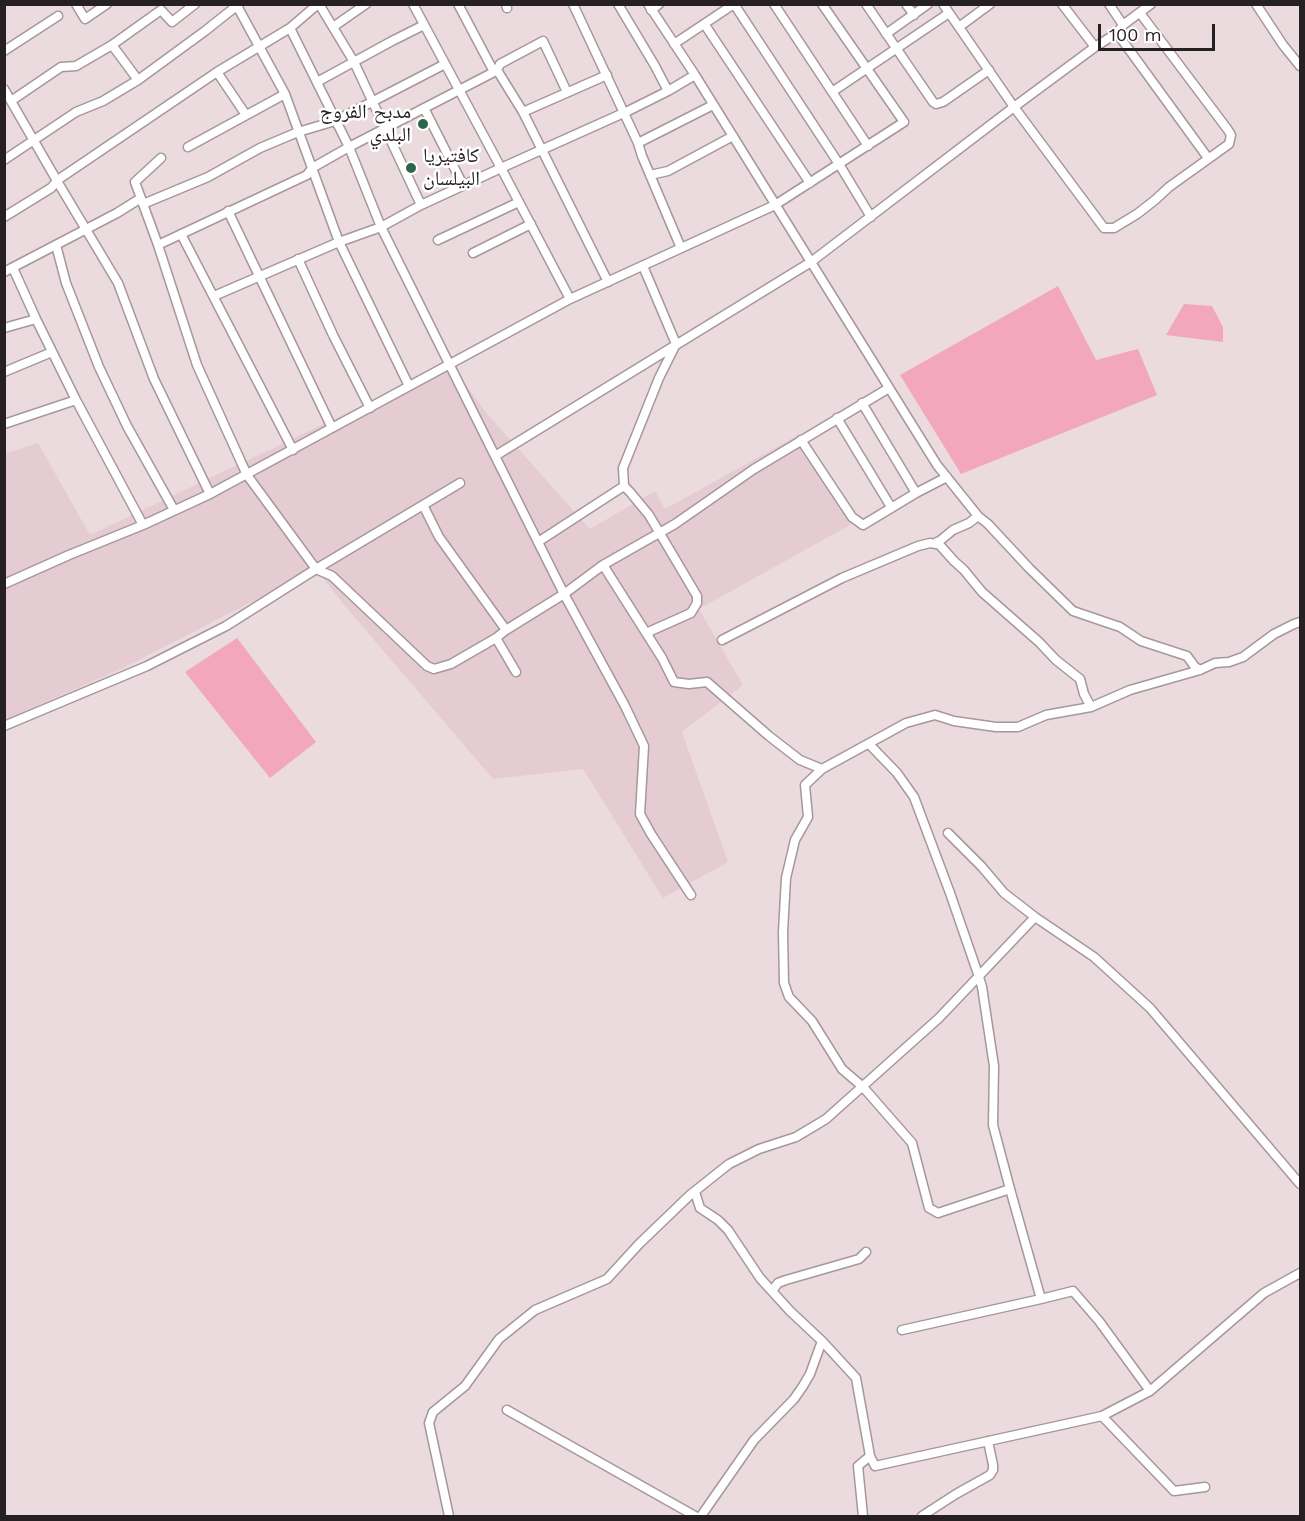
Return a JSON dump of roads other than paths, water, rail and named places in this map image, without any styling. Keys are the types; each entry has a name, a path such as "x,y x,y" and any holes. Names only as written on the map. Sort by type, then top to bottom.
{"street":[{"path":"76,4 85,19 107,4"},
{"path":"11,101 61,67 76,66 112,45 161,10 172,22 195,4"},
{"path":"4,217 51,188 57,181 217,72 290,28 319,4 354,62 421,205"},
{"path":"333,27 366,4"},
{"path":"412,4 570,299"},
{"path":"458,4 496,71 523,112 608,282"},
{"path":"573,4 638,143 681,248"},
{"path":"618,4 668,91"},
{"path":"674,44 734,4 871,217"},
{"path":"774,4 868,146"},
{"path":"4,585 210,494 570,299 775,205 904,122 822,4"},
{"path":"866,4 936,104 943,102 989,70"},
{"path":"906,4 914,15"},
{"path":"886,34 928,4"},
{"path":"943,4 1014,107 1104,228 1114,228 1137,214 1169,186 1229,144 1231,135 1140,13"},
{"path":"1062,4 1095,47"},
{"path":"1108,4 1123,25"},
{"path":"495,456 811,262 1014,107 1117,33 1123,25 1151,4"},
{"path":"1256,4 1300,66"},
{"path":"4,160 76,112 103,101 138,80 238,5 285,94 339,242 409,386"},
{"path":"959,27 987,5"},
{"path":"652,6 937,465 978,516 1074,610 1120,627 1141,641 1187,656 1200,670"},
{"path":"832,92 949,13"},
{"path":"4,51 58,16"},
{"path":"316,82 424,25"},
{"path":"705,25 810,183"},
{"path":"290,28 349,147 381,227 564,594 644,746 640,814 691,895"},
{"path":"1117,33 1208,158"},
{"path":"158,245 307,175 312,168 496,71 500,64 543,41 567,93"},
{"path":"112,45 138,80"},
{"path":"4,272 142,201 208,177 260,148 298,132 335,121 445,64"},
{"path":"217,72 246,115"},
{"path":"523,112 607,75"},
{"path":"214,296 339,242 381,227 463,185 624,113 695,75"},
{"path":"4,89 118,283 154,379 210,494"},
{"path":"188,147 285,94"},
{"path":"638,143 713,105"},
{"path":"424,108 463,185"},
{"path":"651,174 668,171 733,136"},
{"path":"161,158 135,182 198,365 247,474 316,569 332,576 427,666 434,669 444,667 496,638 564,594 603,565 675,524 753,469 889,388"},
{"path":"438,240 519,202"},
{"path":"228,212 332,428"},
{"path":"473,253 531,224"},
{"path":"181,234 293,450"},
{"path":"56,245 66,283 99,367 127,426 174,510"},
{"path":"298,259 370,408"},
{"path":"643,266 676,344 659,378 623,468 624,486 649,515 697,596 697,603 691,613 646,633"},
{"path":"13,268 76,400 143,525"},
{"path":"4,328 36,319"},
{"path":"4,372 52,352"},
{"path":"4,424 76,400"},
{"path":"862,403 916,493"},
{"path":"837,418 891,507"},
{"path":"801,440 852,517 863,525 947,477"},
{"path":"4,726 147,666 226,626 460,483"},
{"path":"538,542 624,486"},
{"path":"423,505 439,537 506,630"},
{"path":"722,640 842,578 918,546 936,544 953,530 978,516"},
{"path":"937,542 982,592 1080,679 1091,707"},
{"path":"603,565 662,658 674,682 689,684 707,682 800,760 822,769"},
{"path":"1010,1189 938,1213 929,1208 912,1143 863,1087 842,1069 812,1021 789,997 784,982 783,932 786,878 795,840 808,817 805,785 822,769 906,723 935,715 996,727 1018,727 1046,715 1091,707 1130,690 1200,670 1215,663 1229,662 1242,657 1274,634 1300,622"},
{"path":"496,638 516,672"},
{"path":"869,744 897,773 914,797 979,977 994,1066 993,1125 1041,1299"},
{"path":"948,833 1004,893 1094,957 1150,1008 1300,1184"},
{"path":"449,1516 429,1423 434,1412 465,1386 499,1339 535,1310 607,1279 639,1244 729,1164 759,1149 796,1137 826,1119 939,1018 1035,917"},
{"path":"695,1192 700,1208 728,1230 760,1278 856,1378 870,1456 875,1466 1102,1416 1150,1390 1264,1293 1300,1273"},
{"path":"772,1291 778,1283 858,1259 866,1252"},
{"path":"902,1330 1073,1291 1099,1321 1150,1390"},
{"path":"701,1516 754,1440 799,1393 810,1374 822,1341"},
{"path":"507,1410 695,1516"},
{"path":"1102,1416 1174,1491 1205,1487"},
{"path":"922,1516 990,1475 993,1465 988,1441"},
{"path":"863,1516 858,1466 870,1456"}],"place":[{"name":"مدبح الفروج البلدي","path":"423,124"},
{"name":"كافتيريا البيلسان","path":"411,168"}]}
